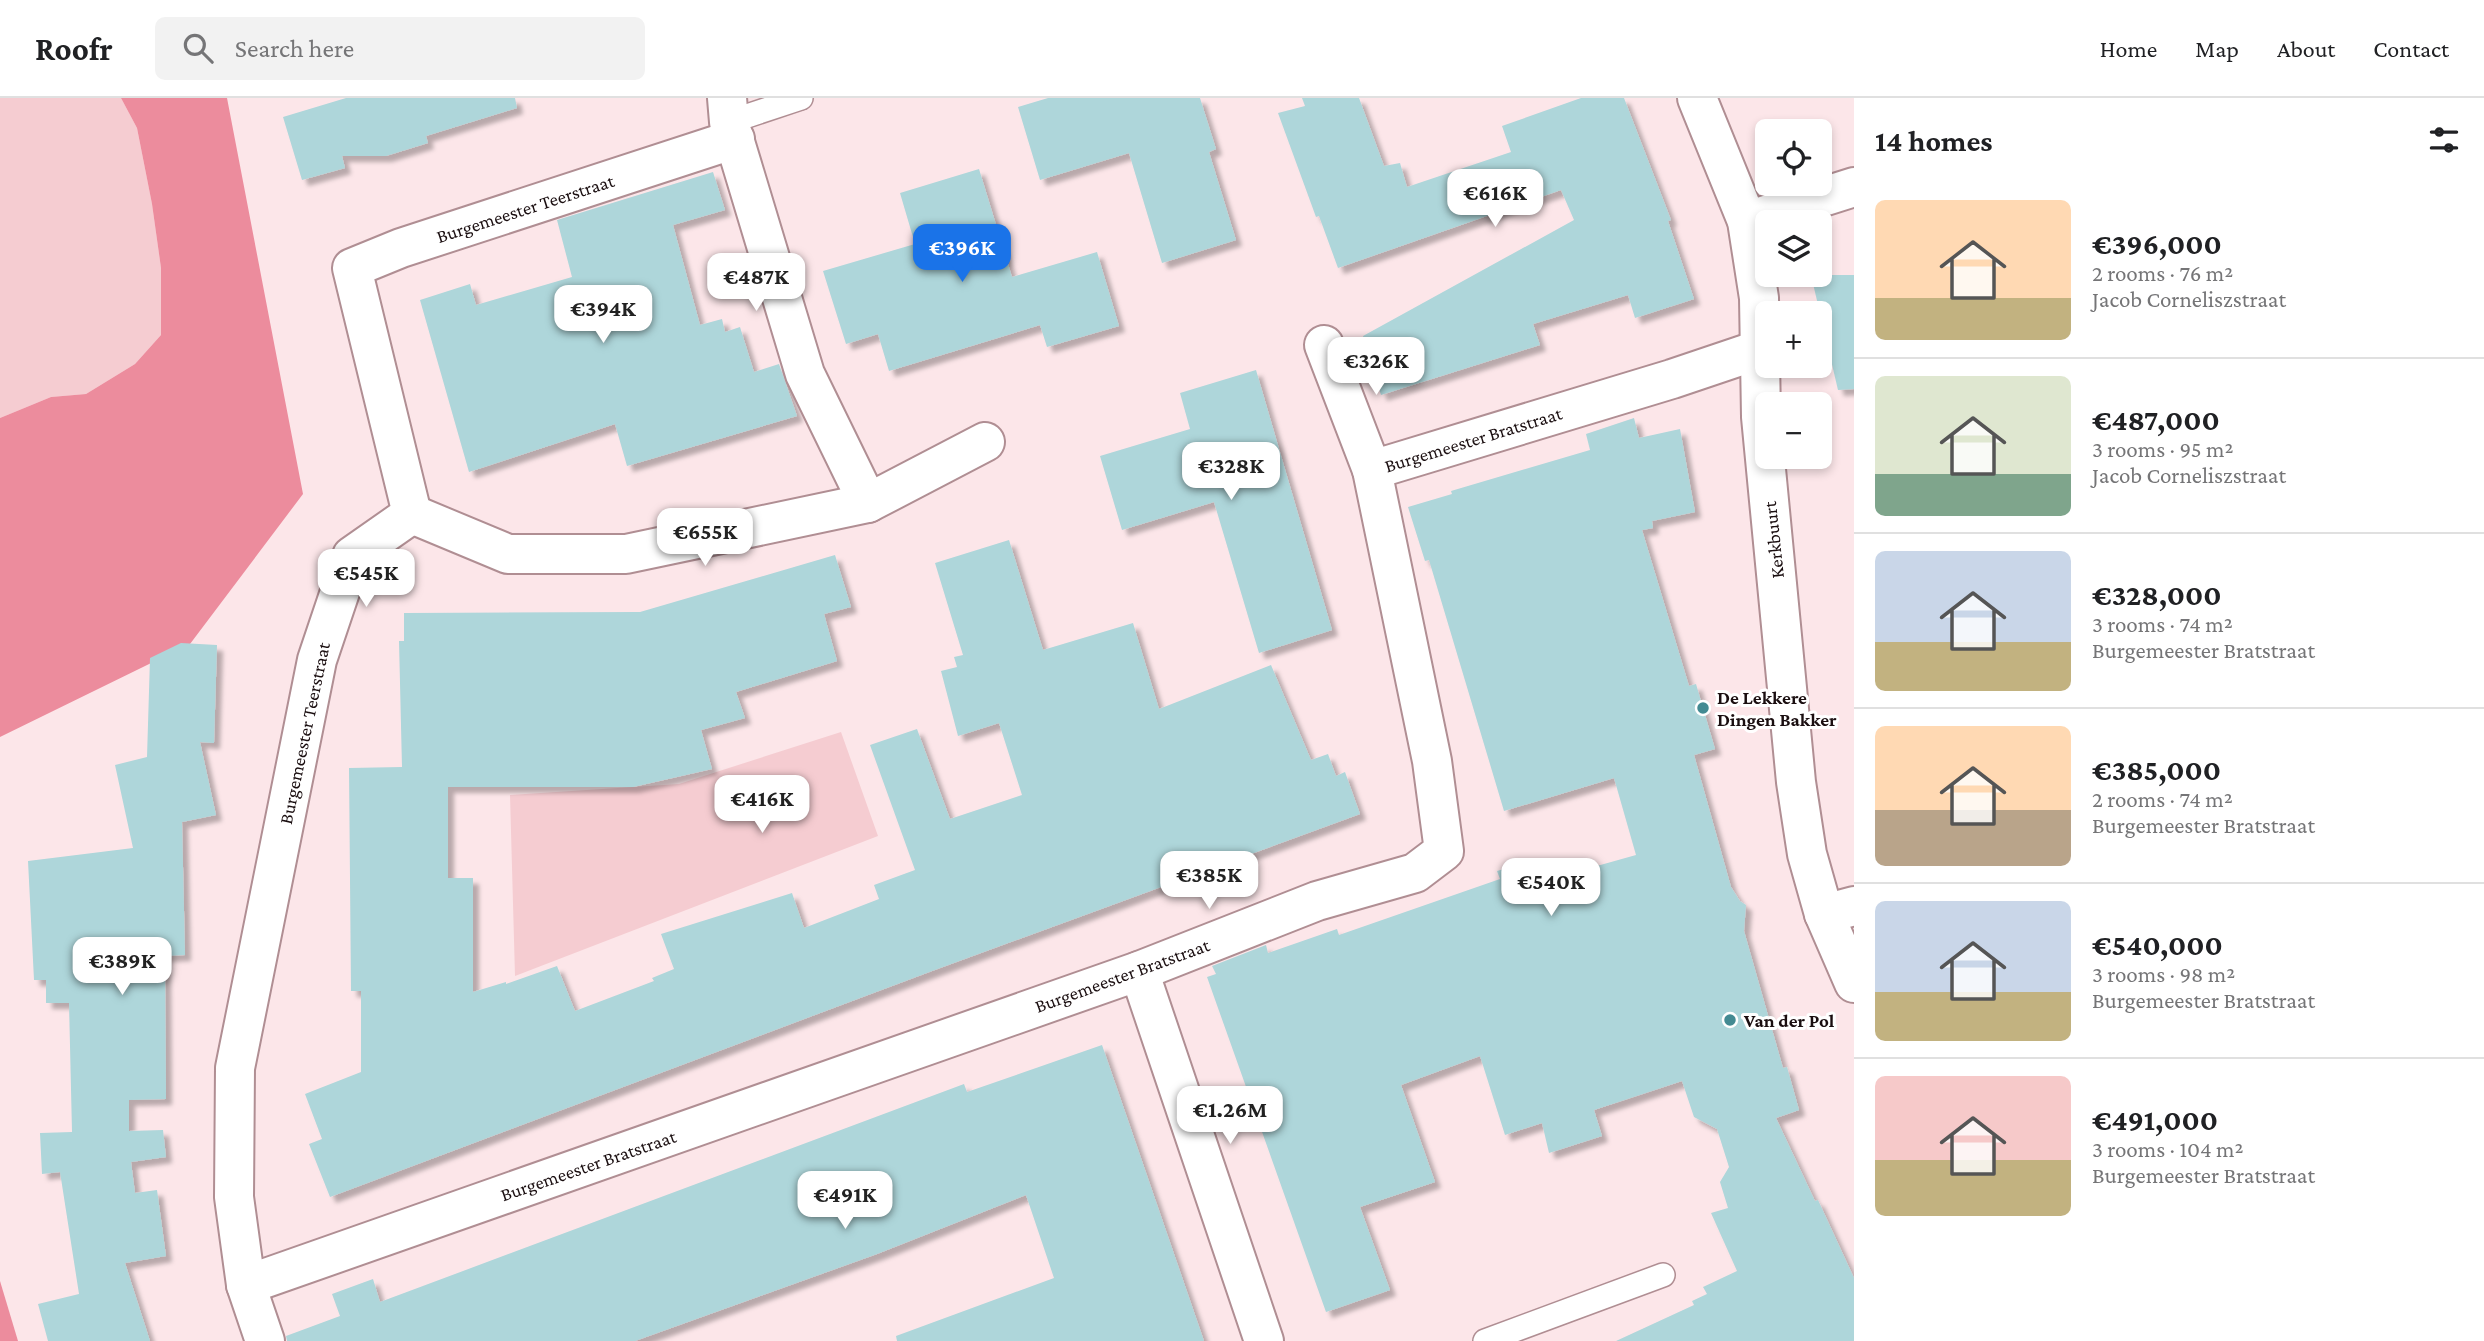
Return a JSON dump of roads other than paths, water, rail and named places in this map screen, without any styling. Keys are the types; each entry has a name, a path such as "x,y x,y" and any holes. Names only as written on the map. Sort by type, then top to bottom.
{"street":[{"name":"Kerkbuurt","path":"1697,98 1747,221 1759,301"},
{"path":"731,120 805,374 868,503"},
{"name":"Burgemeester Teerstraat","path":"265,1341 246,1285 234,1197 235,1068 317,660 352,556 412,514 352,268 731,120"},
{"path":"1747,221 1854,187"},
{"path":"1324,345 1372,470"},
{"name":"Burgemeester Bratstraat","path":"246,1285 1139,971 1317,901 1415,873 1444,851 1432,761 1372,470 1672,379 1755,351"},
{"name":"Kerkbuurt","path":"1759,378 1796,782 1807,854 1839,910 1854,983"},
{"path":"412,514 508,554 626,554 868,503 985,442"},
{"path":"1139,971 1264,1341"}],"lane":[{"path":"731,120 802,98"},
{"path":"1485,1341 1663,1275"}],"place":[{"name":"De Lekkere Dingen Bakker","path":"1703,708"},
{"name":"Van der Pol","path":"1730,1020"}]}
